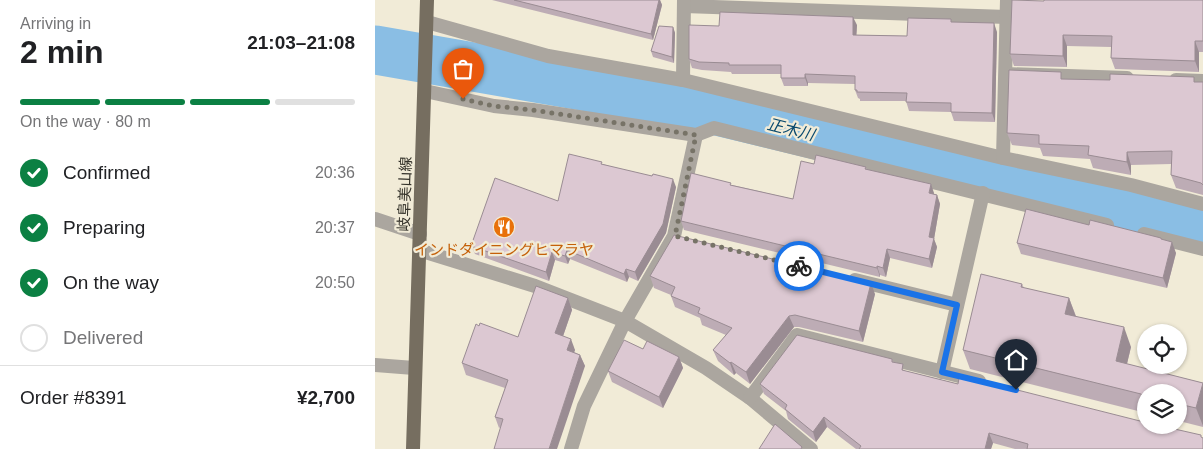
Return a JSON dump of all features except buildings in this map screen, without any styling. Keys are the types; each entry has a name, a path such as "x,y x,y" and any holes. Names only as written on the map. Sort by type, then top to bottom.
{"main road":[{"name":"岐阜美山線","path":"413,449 414,368 427,0"}],"street":[{"path":"1003,158 1007,0"},
{"path":"683,80 684,3 1007,17"},
{"path":"427,28 548,56 683,80 1003,158 1131,184 1203,204"},
{"path":"1005,74 1144,79"},
{"path":"1163,80 1203,81"},
{"path":"425,84 494,106 533,110 696,135 714,128 1203,249"},
{"path":"571,449 584,406 625,321 679,237 696,135"},
{"path":"942,372 983,194"},
{"path":"375,219 420,234"},
{"path":"419,250 535,286 625,321 706,368 751,398 811,449"},
{"path":"844,277 957,305"},
{"path":"751,398 797,335 988,383"},
{"path":"375,365 414,368"}],"waterway":[{"name":"正木川","path":"375,50 692,105 1203,228"}],"way so far":[{"path":"463,99 494,106 533,110 696,135 675,236 799,266"}],"place":[{"name":"インドダイニングヒマラヤ","path":"504,227"}],"route":[{"path":"799,266 957,305 942,372 1016,390"}]}
